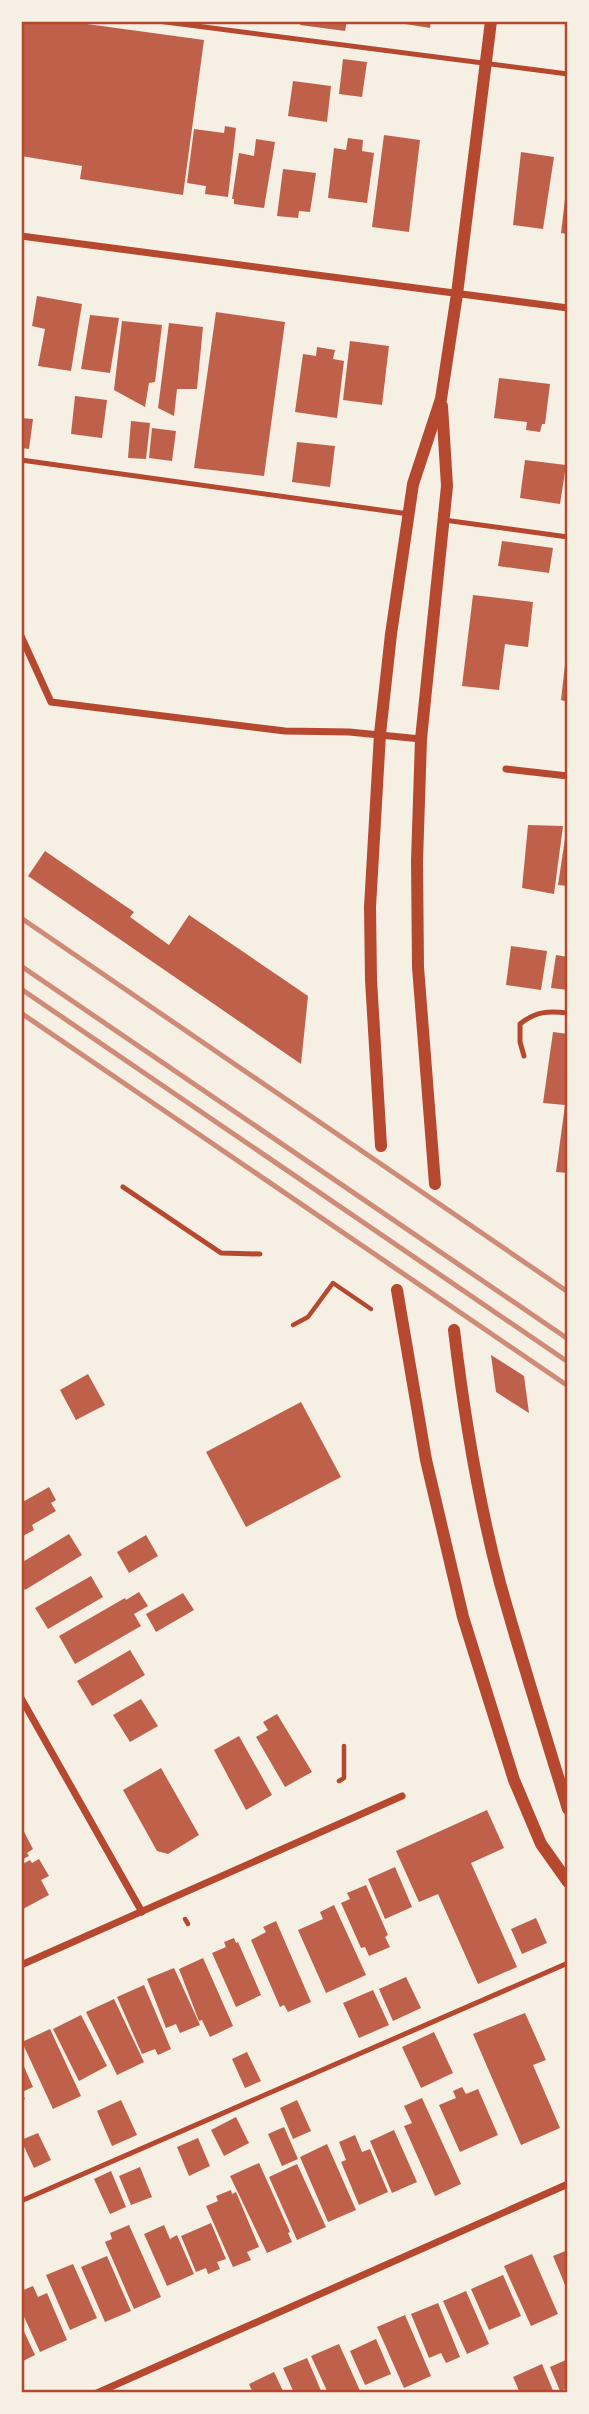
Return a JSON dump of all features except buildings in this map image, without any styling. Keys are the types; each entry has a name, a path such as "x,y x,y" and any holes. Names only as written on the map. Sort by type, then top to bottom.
{"street":[{"path":"381,1146 371,980 370,906 380,734 391,634 413,484 441,399 491,21"},
{"path":"21,236 568,308"},
{"path":"435,1184 418,967 417,861 421,739 447,486 441,399"},
{"path":"21,636 51,702 285,731 380,734 421,739"},
{"path":"506,769 568,776"},
{"path":"397,1290 426,1460 463,1617 514,1780 541,1844 568,1882"},
{"path":"454,1330 459,1376 482,1505 500,1581 568,1809"},
{"path":"21,1698 142,1912"},
{"path":"21,1965 402,1796"},
{"path":"97,2393 568,2184"}],"lane":[{"path":"158,21 568,74"},
{"path":"21,460 409,514"},
{"path":"444,520 568,537"},
{"path":"524,1056 520,1042 520,1024 531,1014 549,1011 568,1013"},
{"path":"123,1187 221,1253 260,1254"},
{"path":"21,2201 568,1963"}],"path":[{"path":"293,1325 308,1317 333,1283 371,1309"},
{"path":"339,1781 344,1778 344,1746"}],"railway":[{"path":"21,918 568,1292"},
{"path":"21,966 568,1339"},
{"path":"21,989 568,1362"},
{"path":"21,1013 568,1386"}]}
